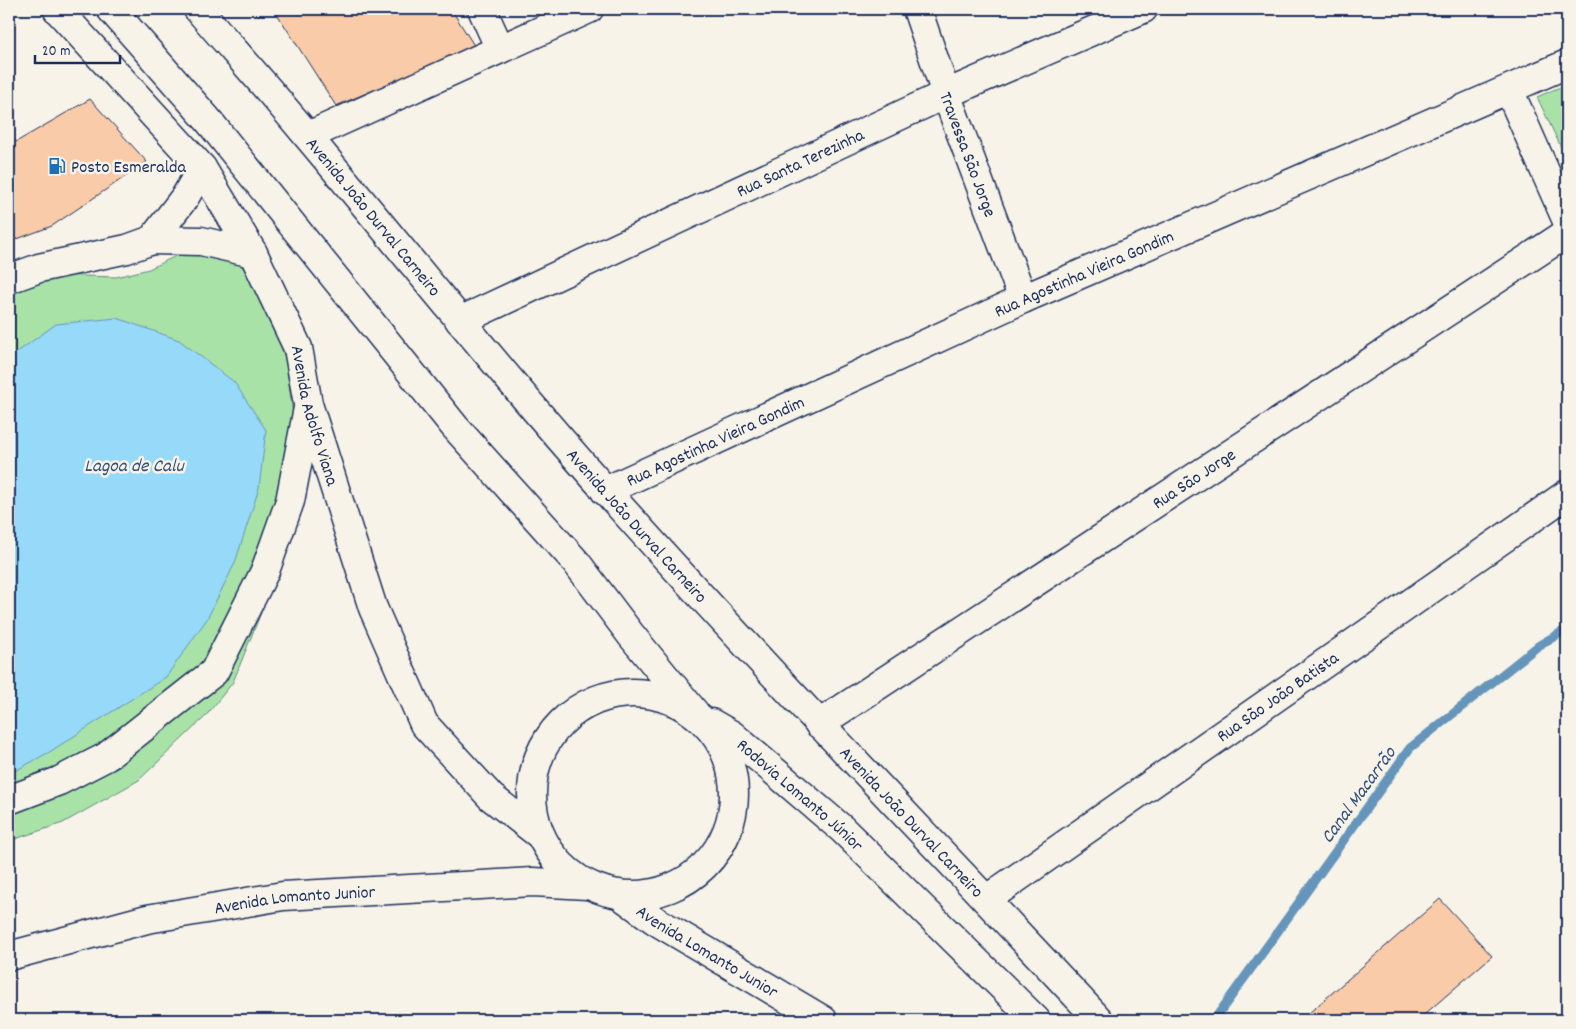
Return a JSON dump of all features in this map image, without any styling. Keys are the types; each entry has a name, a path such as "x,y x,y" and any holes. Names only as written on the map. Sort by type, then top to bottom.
{"main road":[{"name":"Avenida Adolfo Viana","path":"57,9 202,168 253,253 298,348 308,404 373,608 424,724 492,797 540,835"},
{"name":"Rodovia Lomanto Júnior","path":"111,9 208,120 455,427 576,562 631,635 695,713 732,735 842,830 1036,1020"},
{"name":"Avenida João Durval Carneiro","path":"198,9 308,136 460,321 605,491 819,724 1099,1020"},
{"path":"482,9 500,48"},
{"path":"308,136 589,9"},
{"name":"Travessa São Jorge","path":"917,9 946,94 1023,299"},
{"name":"Rua Santa Terezinha","path":"460,321 946,94 1143,9"},
{"name":"Rua Agostinha Vieira Gondim","path":"605,491 1023,299 1567,64"},
{"path":"1509,90 1567,221"},
{"path":"152,240 185,197 202,168"},
{"name":"Rua São Jorge","path":"819,724 1567,233"},
{"path":"9,278 39,268 128,249 152,240 201,241 253,253"},
{"path":"9,800 59,780 106,757 214,672 265,571 290,501 308,404"},
{"name":"Rua São João Batista","path":"986,899 1567,494"},
{"path":"635,692 667,698 695,713 717,736 731,765 735,797 729,828 713,856 687,880 655,893 620,895 587,885 559,864 540,835 531,802 535,767 550,736 574,711 604,697 635,692"},
{"name":"Avenida Lomanto Junior","path":"9,956 147,919 282,896 533,882 587,885"},
{"name":"Avenida Lomanto Junior","path":"620,895 656,921 823,1020"}],"green space":[{"path":"1567,84 1567,160 1537,97"},
{"name":"Lagoa de Calu","path":"186,251 229,258 252,273 265,297 286,361 296,439 275,578 233,682 205,717 139,780 63,823 9,841 9,286 53,275 116,277 149,269"}],"water":[{"name":"Lagoa de Calu","path":"117,318 179,340 234,382 266,430 259,488 235,563 207,619 166,677 51,751 9,773 9,358 56,324"}],"building":[{"path":"274,9 451,9 475,47 336,106"},
{"path":"90,99 147,162 52,226 9,242 9,133 16,142"},
{"path":"1440,899 1492,956 1418,1020 1301,1020"}],"waterway":[{"name":"Canal Macarrão","path":"1214,1020 1410,748 1538,646 1567,629"}],"place":[{"name":"Posto Esmeralda","path":"57,166"}]}
